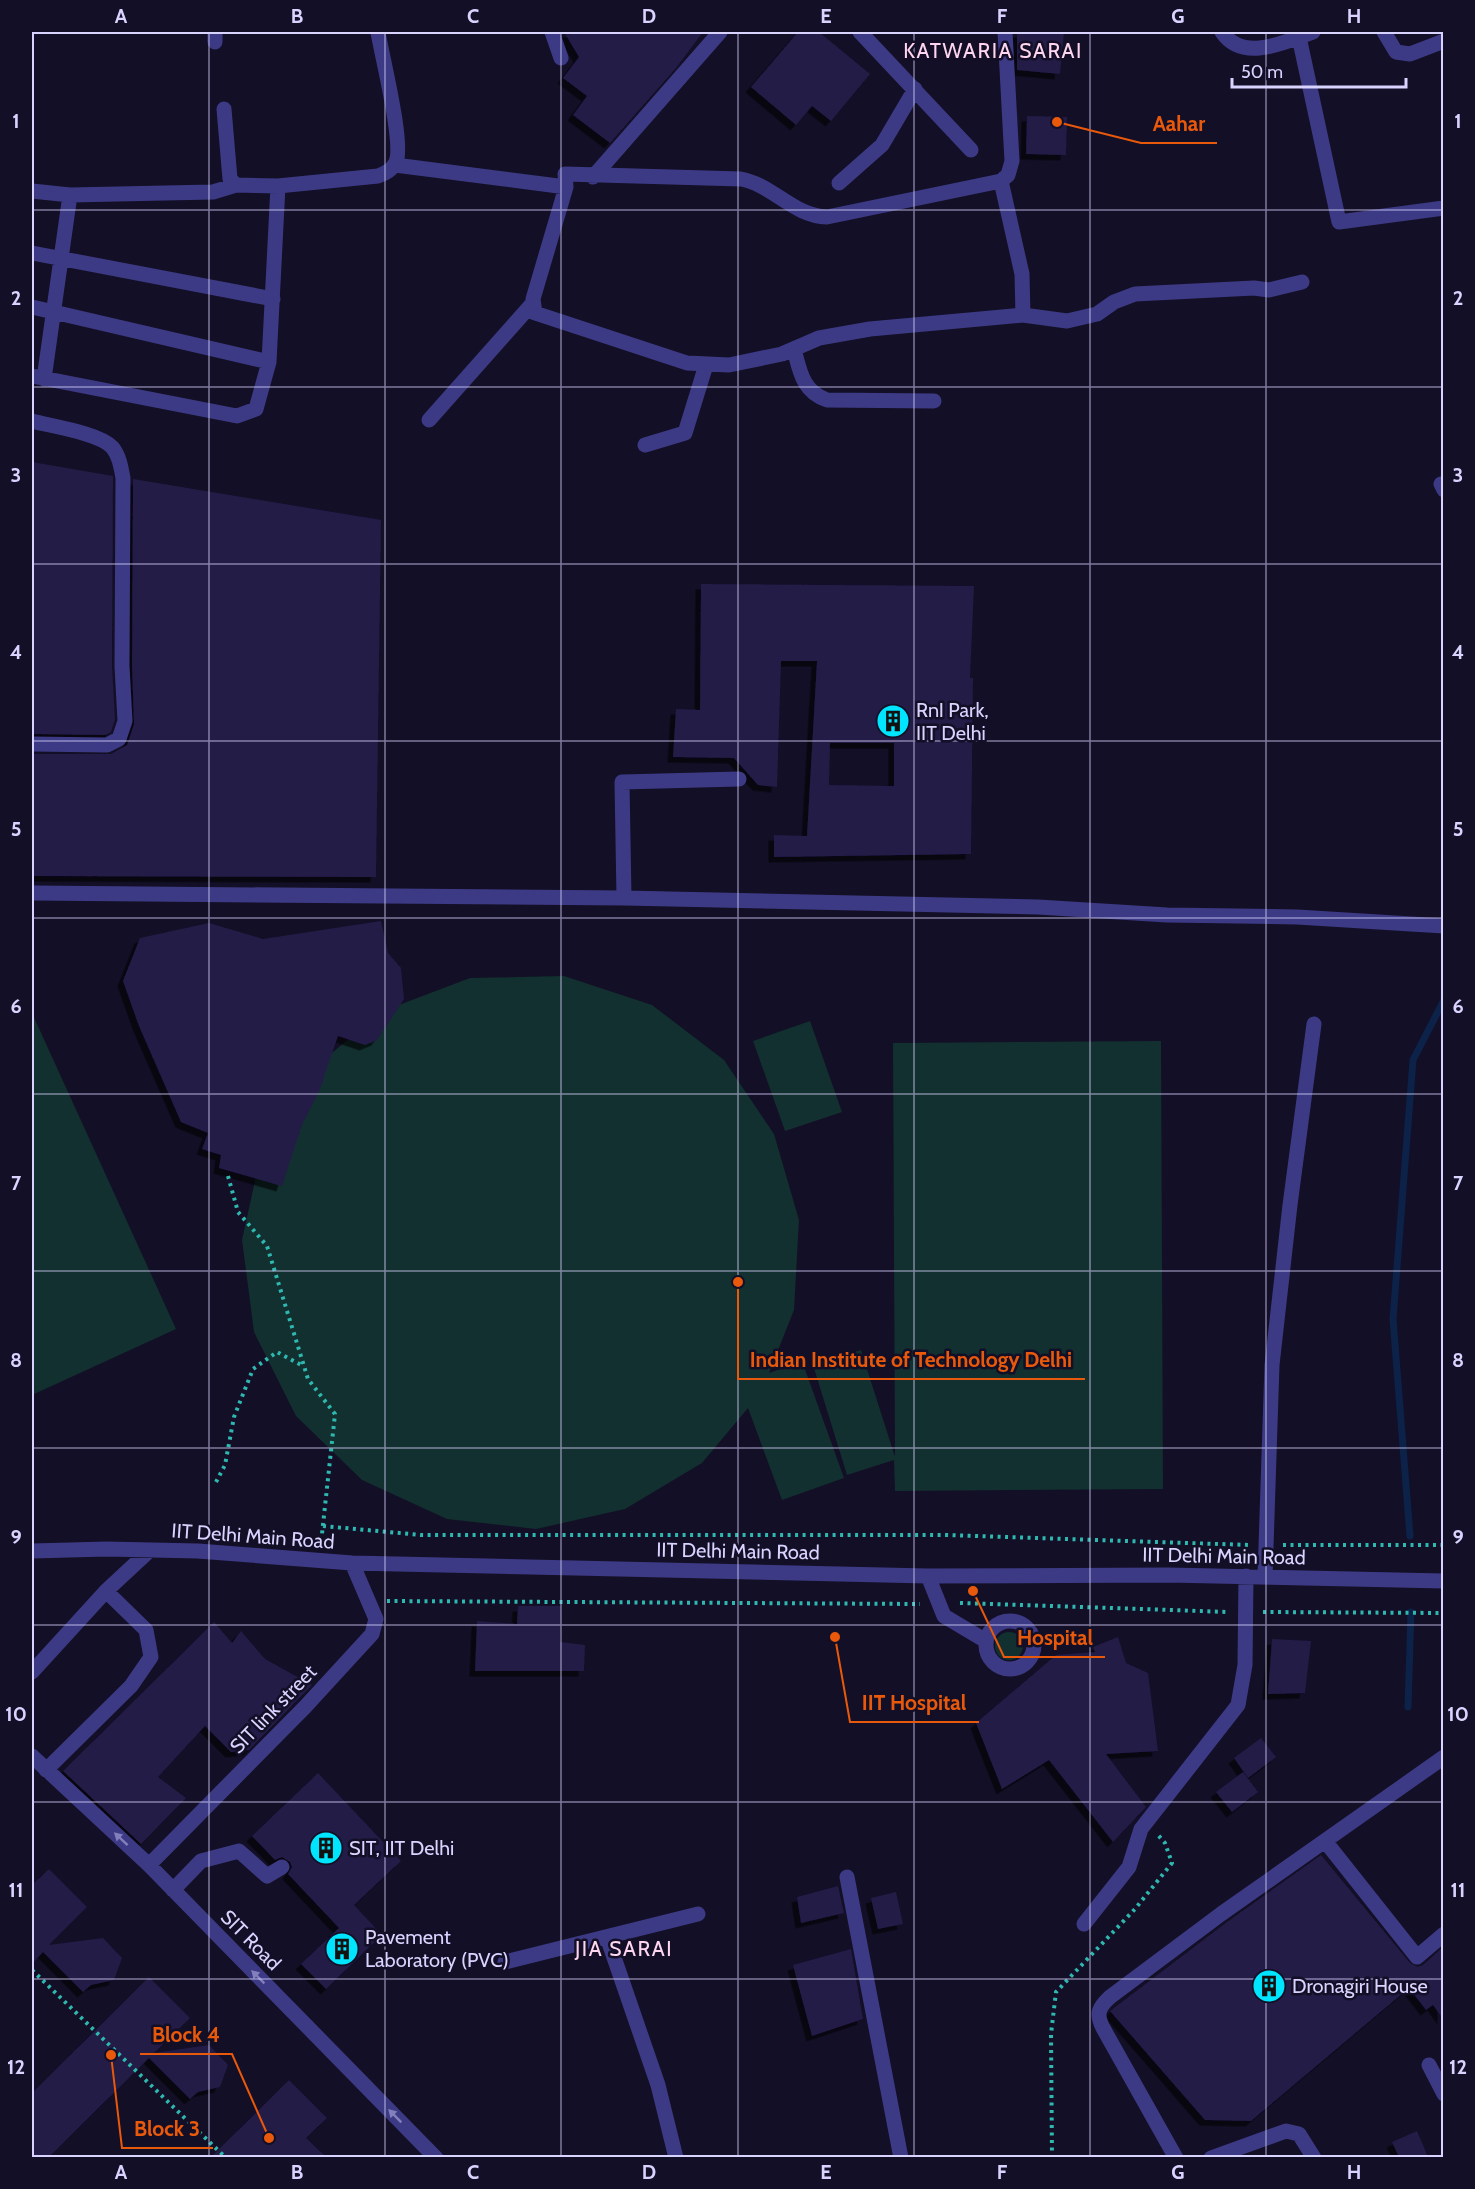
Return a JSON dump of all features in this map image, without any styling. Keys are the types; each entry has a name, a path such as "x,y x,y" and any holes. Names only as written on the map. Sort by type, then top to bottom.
{"street":[{"path":"32,191 70,195 213,192 236,185 278,186 378,176 389,171 395,165 398,145 378,32"},
{"path":"552,32 561,58"},
{"path":"593,177 720,32"},
{"path":"861,32 971,150"},
{"path":"429,420 532,304 566,187 565,174 593,177 754,181 811,217 827,217 1001,181 1008,175 1012,161 1005,32"},
{"path":"1222,32 1235,45 1256,50 1306,34 1339,222 1443,208"},
{"path":"1384,32 1396,52 1410,54 1443,41"},
{"path":"839,183 882,145 915,89"},
{"path":"224,109 230,179 236,185"},
{"path":"395,165 566,187"},
{"path":"1001,181 1022,274 1023,315"},
{"path":"70,195 53,312 38,377 237,416 256,409 269,362 278,186"},
{"path":"32,253 273,299"},
{"path":"532,304 538,316 687,363 729,365 794,349 819,338 870,329 1023,315 1067,321 1096,314 1114,302 1136,294 1254,288 1269,290 1302,282"},
{"path":"32,307 269,362"},
{"path":"794,349 807,388 814,396 827,400 934,401"},
{"path":"645,445 685,433 706,365"},
{"path":"32,421 102,440 112,447 119,460 123,478 122,666 125,721 118,739 107,745 32,744"},
{"path":"1443,484 1441,484 1443,490"},
{"path":"624,898 622,782 739,779"},
{"path":"32,893 624,898 1038,906 1167,915 1297,917 1443,926"},
{"path":"1265,1577 1272,1365 1314,1024"},
{"name":"IIT Delhi Main Road","path":"32,1551 107,1549 198,1551 319,1562 928,1576 1246,1576 1443,1581"},
{"path":"32,1672 106,1591 149,1551"},
{"name":"SIT link street","path":"149,1866 305,1707 372,1634 376,1618 352,1563"},
{"path":"928,1576 944,1616 986,1641"},
{"path":"1084,1924 1129,1867 1141,1829 1146,1821 1238,1705 1245,1665 1246,1576"},
{"path":"46,1770 131,1686 151,1657 146,1630 106,1591"},
{"name":"SIT Road","path":"32,1756 149,1866 436,2157"},
{"path":"1176,2157 1097,2017 1098,2010 1110,1997 1443,1757"},
{"path":"1324,1841 1417,1957 1443,1934"},
{"path":"172,1890 201,1861 239,1851 267,1876 282,1867"},
{"path":"847,1877 901,2157"},
{"path":"506,1962 698,1914"},
{"path":"607,1937 658,2085 676,2157"},
{"path":"1429,2065 1443,2094"},
{"path":"1211,2157 1286,2131 1299,2134 1314,2157"}],"path":[{"path":"228,1176 238,1212 267,1246 308,1379 335,1414 319,1562"},
{"path":"216,1482 225,1465 234,1417 253,1369 277,1352 304,1366"},
{"path":"323,1526 421,1535 946,1535 1267,1545 1443,1545"},
{"path":"369,1601 939,1604 1246,1612 1443,1612"},
{"path":"1052,2157 1051,2034 1056,1992 1135,1909 1172,1863 1165,1843 1146,1821"},
{"path":"32,1970 226,2157"}],"green space":[{"path":"564,976 652,1005 724,1060 774,1134 799,1220 794,1310 769,1373 802,1361 844,1478 782,1500 748,1408 702,1463 625,1509 536,1529 447,1519 362,1480 296,1416 254,1332 242,1240 262,1149 311,1070 383,1011 470,978"},
{"path":"32,1013 176,1329 32,1395"},
{"path":"810,1021 842,1112 785,1131 753,1041"},
{"path":"1161,1041 1163,1489 895,1491 894,1460 847,1475 813,1365 861,1350 895,1457 893,1043"},
{"path":"1009,1632 1019,1636 1023,1646 1019,1656 1009,1660 999,1656 995,1646 999,1636"}],"building":[{"path":"564,32 703,32 676,68 610,143 573,115 587,96 563,78 579,57"},
{"path":"798,32 819,32 870,74 831,121 812,106 796,125 751,87"},
{"path":"1017,32 1064,32 1060,74 1017,70"},
{"path":"1027,116 1067,117 1066,155 1026,154"},
{"path":"32,462 113,476 112,666 115,720 111,732 105,735 32,734"},
{"path":"133,479 381,520 376,877 32,876 32,754 111,754 127,745 134,724"},
{"name":"RnI Park, IIT Delhi","path":"701,584 974,586 970,678 973,678 971,854 774,857 774,835 807,836 817,661 781,661 777,787 758,785 734,758 673,757 676,709 700,710","holes":["830,743 894,743 894,786 829,785"]},
{"path":"381,921 388,953 401,968 404,999 377,1040 365,1045 338,1036 320,1089 302,1125 282,1186 219,1168 221,1155 202,1149 208,1133 181,1122 139,1026 123,981 140,938 209,923 263,939"},
{"path":"518,1606 561,1606 560,1642 585,1645 584,1671 475,1671 477,1621 517,1624"},
{"path":"214,1622 232,1643 241,1631 265,1659 312,1685 249,1750 231,1752 205,1726 158,1777 186,1798 141,1844 63,1771"},
{"path":"1118,1637 1126,1663 1148,1673 1158,1751 1106,1754 1146,1807 1113,1842 1049,1760 1002,1789 976,1723 1056,1655 1095,1652 1093,1647"},
{"path":"1272,1639 1311,1641 1305,1693 1268,1694"},
{"path":"1261,1738 1276,1757 1248,1778 1234,1758"},
{"path":"1243,1772 1258,1792 1232,1812 1216,1792"},
{"name":"SIT, IIT Delhi","path":"318,1773 401,1861 354,1905 382,1935 326,1989 301,1964 339,1928 288,1874 292,1867 290,1862 282,1857 275,1860 252,1836"},
{"name":"Dronagiri House","path":"1321,1855 1410,1963 1418,1967 1423,1965 1443,1947 1443,2019 1433,2005 1426,2010 1409,1988 1251,2121 1205,2120 1110,2011 1227,1922"},
{"path":"49,1869 87,1907 49,1945 103,1938 122,1958 114,1980 91,1985 83,1992 43,1952 32,1964 32,1885"},
{"path":"838,1886 844,1913 801,1923 797,1897"},
{"path":"896,1892 903,1924 878,1929 871,1898"},
{"path":"851,1949 863,2019 812,2036 793,1965"},
{"path":"149,1977 190,2018 154,2053 209,2045 228,2065 220,2087 198,2092 190,2099 149,2058 49,2157 32,2157 32,2093"},
{"path":"289,2080 327,2118 306,2138 326,2157 211,2157"},
{"path":"1417,2131 1428,2157 1399,2157 1392,2142"}],"waterway":[{"path":"1410,1536 1393,1319 1413,1060 1444,1000"},
{"path":"1408,1707 1411,1612"}],"place":[{"name":"Aahar","path":"1057,122"},
{"name":"RnI Park, IIT Delhi","path":"893,721"},
{"name":"Indian Institute of Technology Delhi","path":"738,1282"},
{"name":"Hospital","path":"973,1591"},
{"name":"IIT Hospital","path":"835,1637"},
{"name":"SIT, IIT Delhi","path":"326,1848"},
{"name":"Pavement Laboratory (PVC)","path":"342,1949"},
{"name":"Dronagiri House","path":"1269,1986"},
{"name":"Block 3","path":"111,2055"},
{"name":"Block 4","path":"269,2138"}],"district":[{"name":"KATWARIA SARAI","path":"993,50"},
{"name":"JIA SARAI","path":"624,1948"}]}
